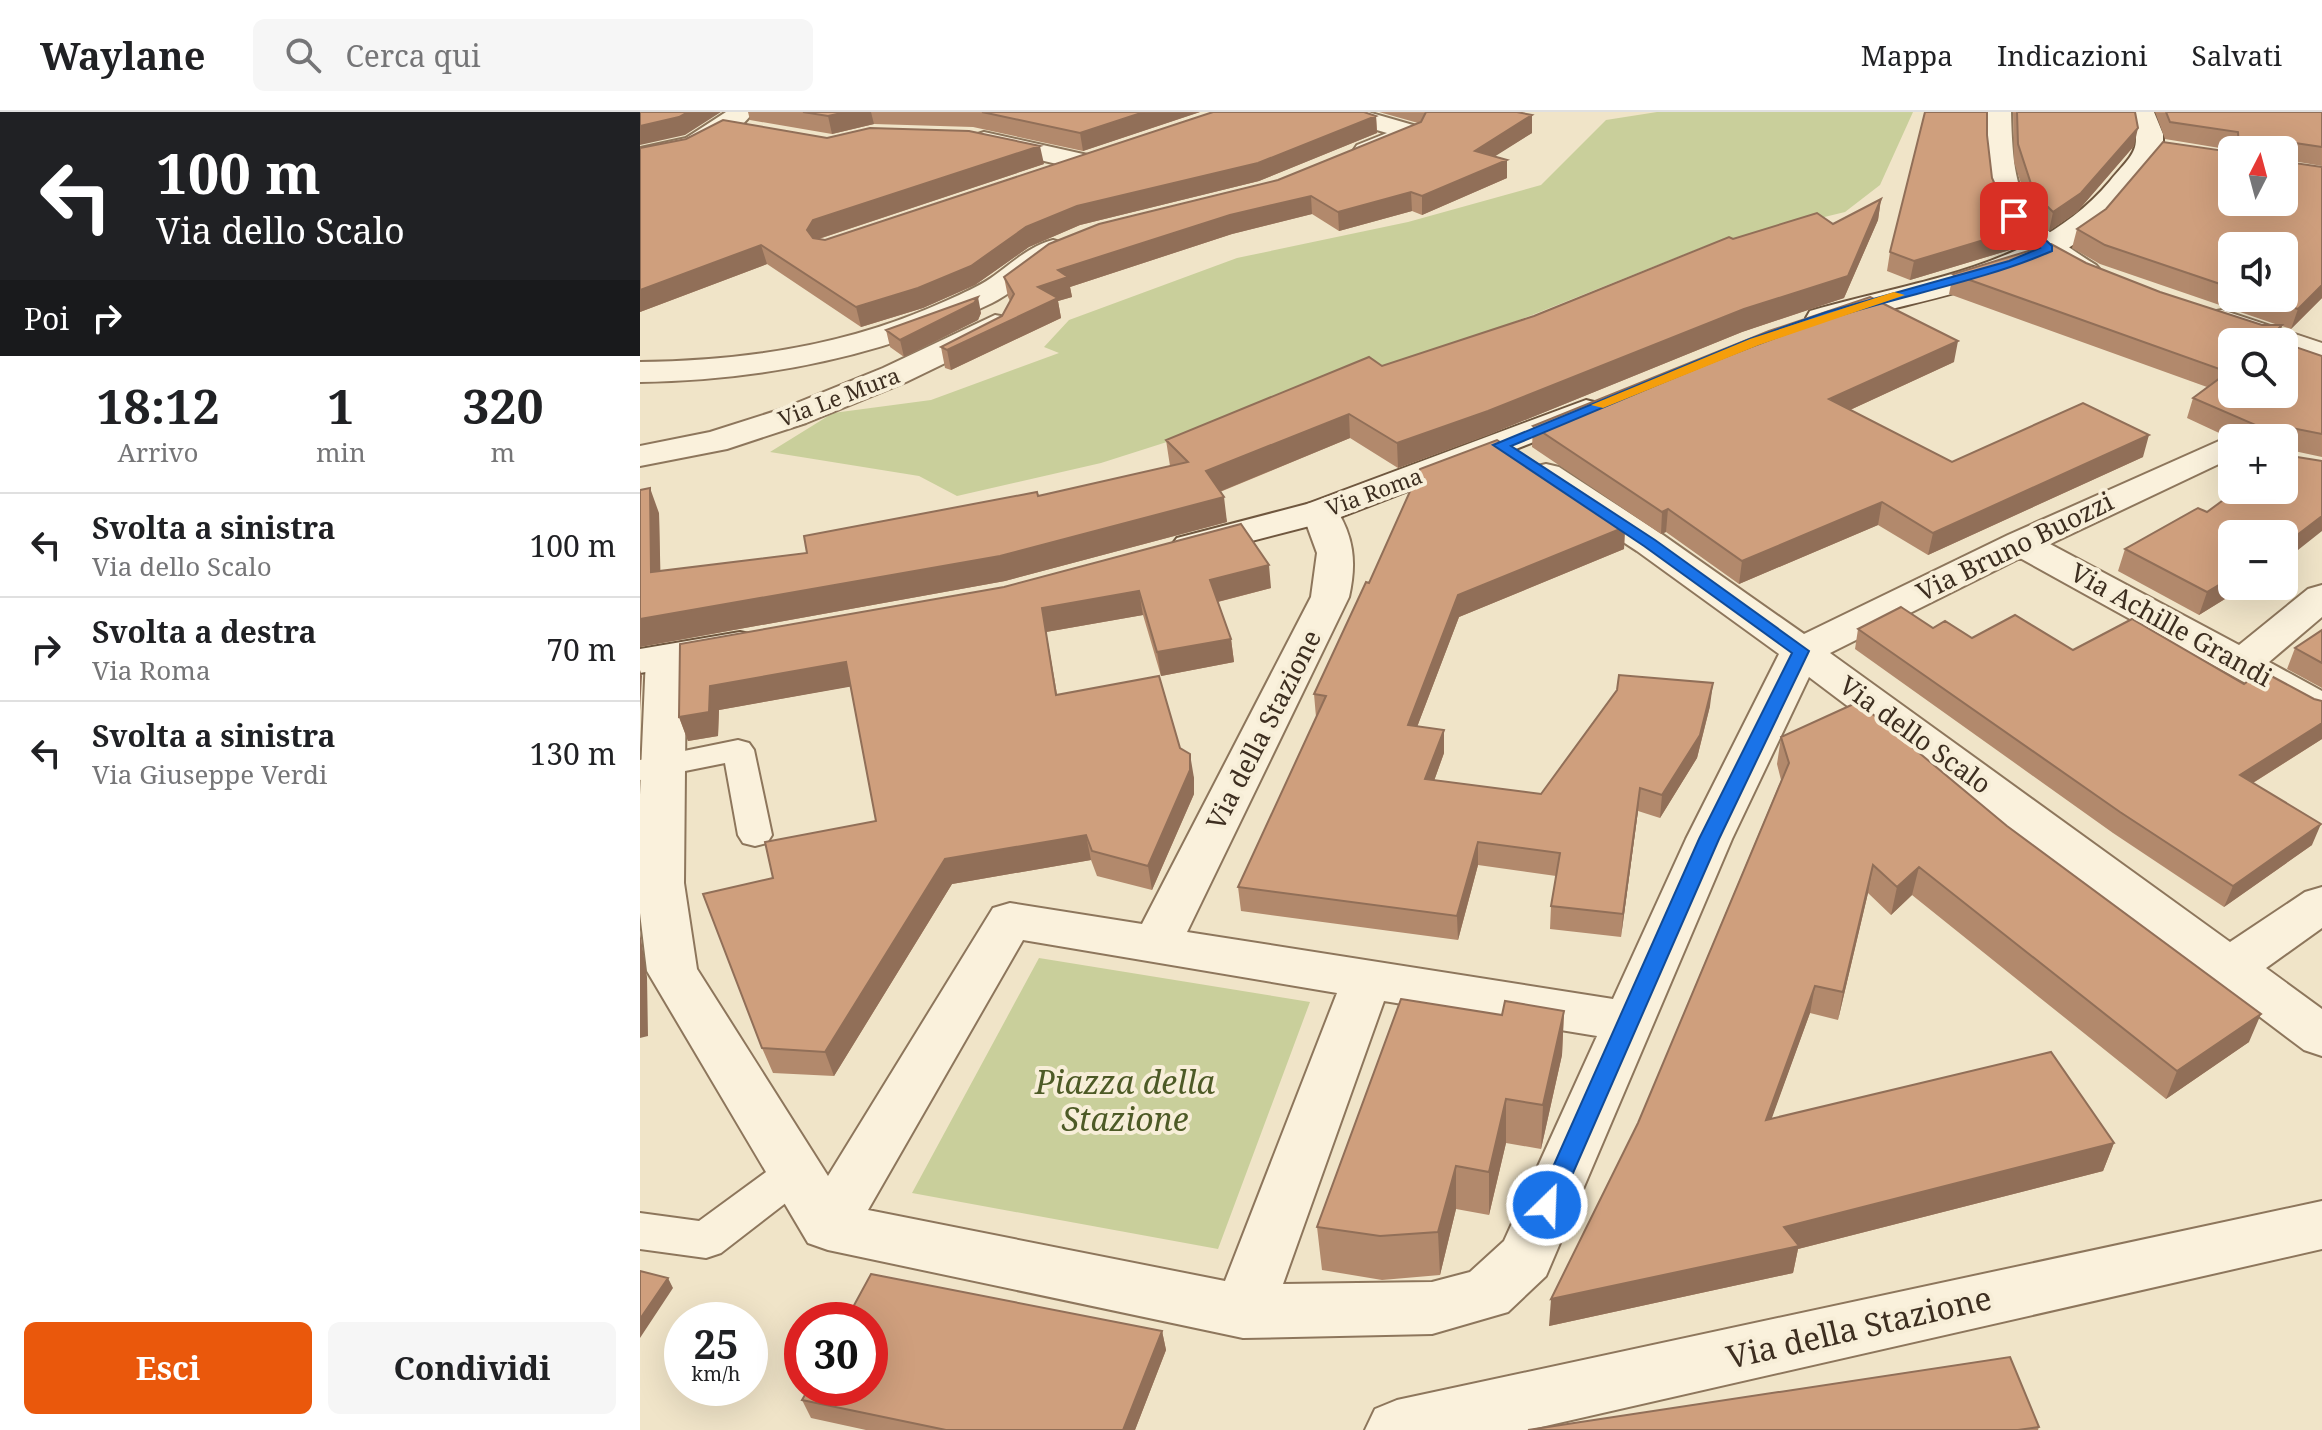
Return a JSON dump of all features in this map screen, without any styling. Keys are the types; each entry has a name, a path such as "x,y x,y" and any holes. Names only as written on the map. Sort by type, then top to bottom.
{"street":[{"path":"1340,161 1411,132 1341,112"},
{"path":"1999,112 1998,162 2014,216 2047,249 2089,273 2118,283"},
{"path":"1793,328 2014,263 2047,249 2089,220 2163,150 2150,134 2142,112"},
{"path":"640,156 686,149 741,124"},
{"path":"958,138 1000,142 1083,162"},
{"path":"1032,179 1113,152"},
{"path":"640,372 699,373 829,351 935,318 987,294 1041,255 1078,239"},
{"name":"Via Le Mura","path":"640,456 723,439 903,373 992,328 1000,313 987,294"},
{"path":"2191,308 2322,354"},
{"name":"Via Roma","path":"1159,555 1320,512 1501,445 1613,399"},
{"name":"Via dello Scalo","path":"1501,445 1650,543 1801,651 2322,1036"},
{"name":"Via Bruno Buozzi","path":"1801,651 2021,543 2218,451"},
{"name":"Via della Stazione","path":"1156,944 1330,597 1338,561 1332,536 1320,512"},
{"name":"Via Achille Grandi","path":"2021,543 2322,708"},
{"path":"2241,664 2322,597"},
{"path":"775,637 653,659 651,767 660,883 672,971 828,1226 1243,1311 1432,1308 1487,1294 1525,1258 1709,839 1801,651"},
{"path":"2231,967 2322,904"},
{"path":"828,1226 1010,920 1628,1021"},
{"path":"1243,1311 1367,980"},
{"name":"Via della Stazione","path":"1397,1430 2322,1225"}],"lane":[{"path":"651,767 738,750 755,835"},
{"path":"640,1231 706,1240 795,1173"}],"green space":[{"path":"1657,112 1913,112 1880,185 1845,212 1708,245 1396,369 1101,463 957,496 919,476 770,452 833,413 931,400 1059,353 1044,347 1069,320 1237,258 1408,222 1541,185 1606,120"},
{"name":"Piazza della Stazione","path":"1039,958 1310,1002 1218,1249 912,1193"}],"building":[{"path":"640,112 688,112 640,126"},
{"path":"803,112 846,112 828,116"},
{"path":"982,112 1144,112 1080,133"},
{"path":"1213,112 1364,112 1376,116 1258,163 1077,206 1026,227 971,266 918,288 856,307 761,245 640,290 640,148 686,139 723,120 827,138 870,128 969,131 1040,146 813,220 807,230 813,238 825,240"},
{"path":"1426,112 1517,112 1532,115 1475,151 1507,160 1422,196 1411,192 1338,212 1311,196 1230,215 1058,270 1068,277 1038,287 1058,298 947,350 941,347 1002,316 1014,294 1004,277 1049,244 1099,224 1278,180 1421,122"},
{"path":"1925,112 1987,112 1992,178 2003,202 2027,227 1914,261 1890,252"},
{"path":"2017,112 2135,112 2138,128 2081,193 2053,212 2034,193 2018,144"},
{"path":"2166,112 2322,112 2322,147 2298,143 2298,136 2238,136 2238,132 2170,122"},
{"path":"2163,142 2218,150 2218,216 2298,216 2298,164 2322,167 2322,285 2298,309 2298,232 2218,232 2218,283 2105,245 2077,229 2106,209"},
{"path":"1881,199 1848,276 1744,309 1488,411 1397,443 1349,414 1206,471 1224,497 1000,556 640,619 640,490 650,488 651,572 807,553 804,536 1037,492 1038,496 1188,462 1166,440 1369,357 1382,366 1534,316 1729,237 1733,239 1817,213 1833,224"},
{"path":"2051,244 2086,263 2160,292 2262,325 2282,325 2279,328 2218,328 2218,368 1953,274"},
{"path":"978,297 974,303 900,340 886,330"},
{"path":"1870,297 1958,341 1829,399 1952,462 2083,403 2149,435 1933,533 1882,502 1742,561 1668,509 1662,512 1533,426 1769,331"},
{"path":"2298,348 2322,356 2322,434 2298,429 2298,424 2253,424 2193,398 2218,379 2218,408 2298,408"},
{"path":"1497,440 1625,527 1458,595 1408,725 1444,730 1425,779 1541,794 1617,690 1619,675 1713,683 1700,735 1662,795 1640,788 1623,914 1551,906 1560,853 1478,842 1457,916 1238,887 1326,696 1314,694 1366,582 1369,583 1420,469"},
{"path":"2298,457 2322,461 2322,516 2298,534 2298,520 2218,520 2218,585 2207,592 2125,549 2198,508 2207,512 2218,504 2298,504"},
{"path":"1241,524 1269,565 1210,580 1231,639 1157,652 1139,591 1042,608 1056,695 1159,676 1180,748 1190,754 1190,770 1148,866 1092,851 1086,835 945,859 825,1052 762,1048 703,894 773,878 765,842 876,821 846,662 710,686 709,712 679,717 680,644 1004,587"},
{"path":"1901,607 1933,628 1945,621 1972,638 2015,615 2073,650 2132,619 2244,684 2262,671 2322,701 2322,723 2240,775 2321,824 2233,886 2120,812 1858,629"},
{"path":"2322,630 2322,663 2295,648"},
{"path":"1858,702 2007,826 2261,1014 2177,1071 1919,867 1897,887 1873,865 1843,992 1815,986 1766,1120 2051,1052 2114,1143 1784,1227 1799,1246 1551,1299 1638,1123 1789,763 1781,737"},
{"path":"1401,999 1502,1015 1505,1001 1564,1011 1543,1105 1506,1099 1489,1172 1456,1166 1438,1232 1380,1236 1317,1227"},
{"path":"640,1271 668,1278 640,1319"},
{"path":"871,1274 1162,1331 1123,1430 946,1430 831,1406 888,1406 888,1302 856,1302"},
{"path":"2010,1357 2039,1427 2018,1430 1528,1430"}],"slow traffic":[{"path":"1598,405 1754,342 1899,295"}],"route":[{"path":"1547,1205 1709,839 1801,651 1650,543 1501,445 1754,342 1831,315 2014,263 2047,249 2014,216"}]}
